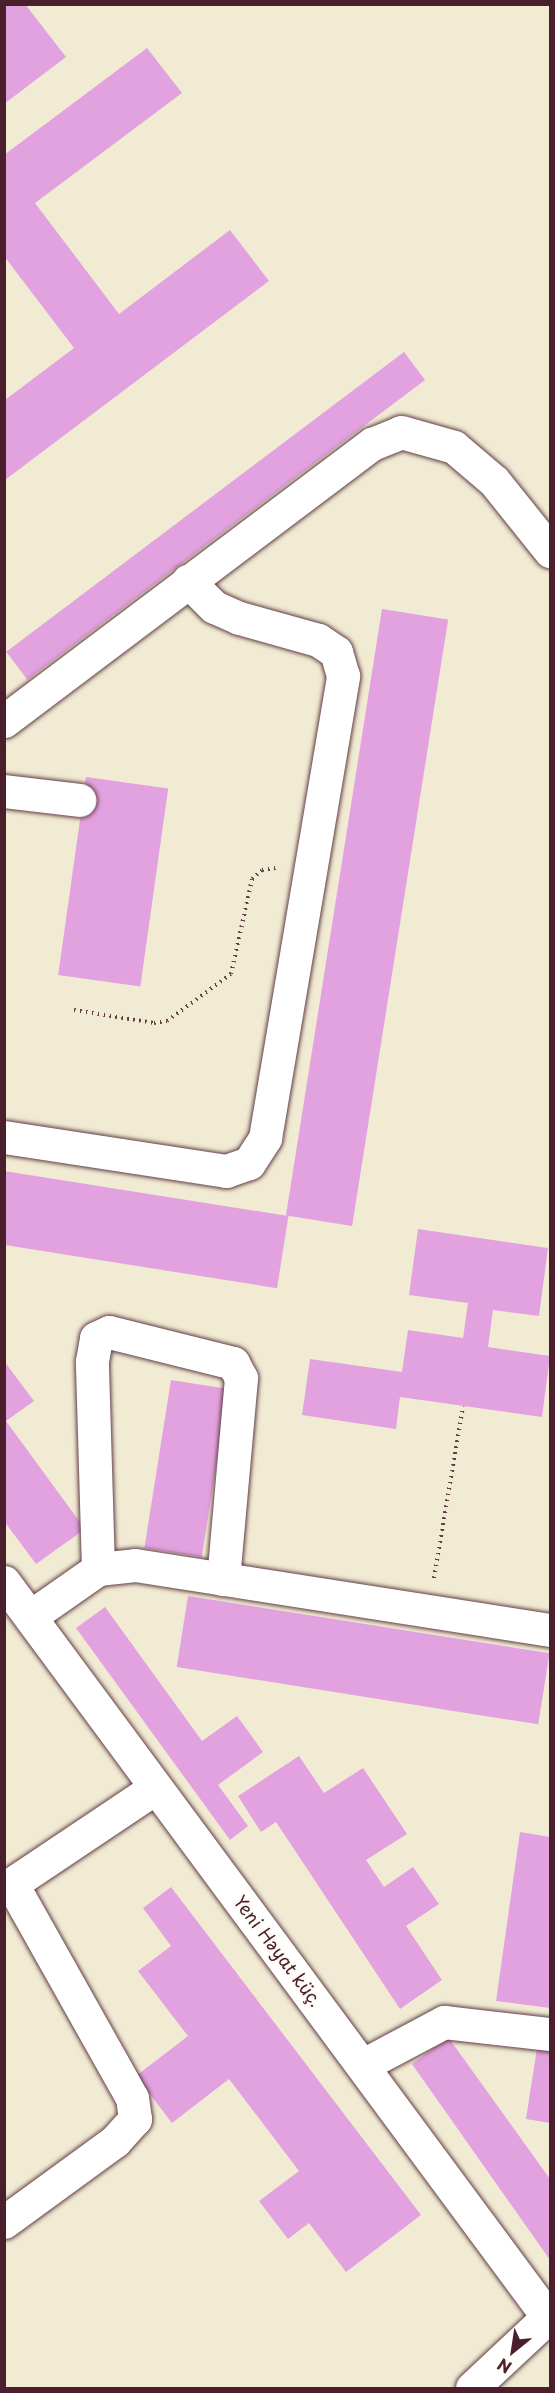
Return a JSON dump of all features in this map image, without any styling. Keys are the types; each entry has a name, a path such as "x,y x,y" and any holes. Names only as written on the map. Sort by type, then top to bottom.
{"street":[{"path":"4,721 372,444 401,432 454,447 494,482 550,551"},
{"path":"4,1137 226,1171 249,1163 265,1137 342,676 336,652 318,640 239,618 214,607 188,581"},
{"path":"4,791 79,800"},
{"path":"98,1569 92,1361 96,1338 109,1332 233,1363 242,1378 223,1579"},
{"path":"31,1617 98,1569 135,1565 550,1630"},
{"name":"Yeni Həyat küç.","path":"4,1582 549,2319"},
{"path":"4,2222 115,2140 135,2119 132,2098 8,1887 155,1788"},
{"path":"363,2065 444,2022 550,2034"},
{"path":"472,2388 549,2319"}],"path":[{"path":"74,1010 154,1023 167,1021 231,974 252,879 270,867 309,874"},
{"path":"428,1611 463,1406"}],"building":[{"path":"4,4 25,4 66,57 4,104"},
{"path":"147,48 182,93 35,203 119,314 230,230 269,281 5,480 5,400 74,348 4,256 4,155"},
{"path":"404,352 425,380 27,680 6,652"},
{"path":"382,609 448,619 352,1226 286,1215"},
{"path":"86,777 168,789 140,987 58,975"},
{"path":"4,1171 288,1216 277,1288 4,1245"},
{"path":"418,1229 548,1248 539,1316 493,1310 488,1347 550,1356 542,1417 400,1397 396,1429 302,1415 310,1359 402,1372 408,1330 463,1338 468,1303 409,1295"},
{"path":"4,1361 34,1401 6,1421 85,1529 36,1564 4,1521"},
{"path":"171,1380 228,1389 202,1557 144,1548"},
{"path":"188,1596 549,1653 538,1724 177,1667"},
{"path":"105,1607 202,1741 237,1716 263,1752 218,1785 248,1826 230,1840 76,1628"},
{"path":"299,1756 324,1793 363,1768 407,1834 366,1860 384,1887 413,1867 439,1904 406,1926 442,1980 400,2009 276,1822 261,1832 238,1796"},
{"path":"520,1832 550,1837 550,2008 496,2001"},
{"path":"171,1887 421,2215 346,2272 309,2223 288,2239 259,2201 299,2171 229,2079 172,2123 136,2076 188,2036 138,1971 171,1946 143,1908"},
{"path":"448,2037 550,2179 550,2260 412,2064"},
{"path":"537,2048 550,2050 550,2123 526,2119"}]}
